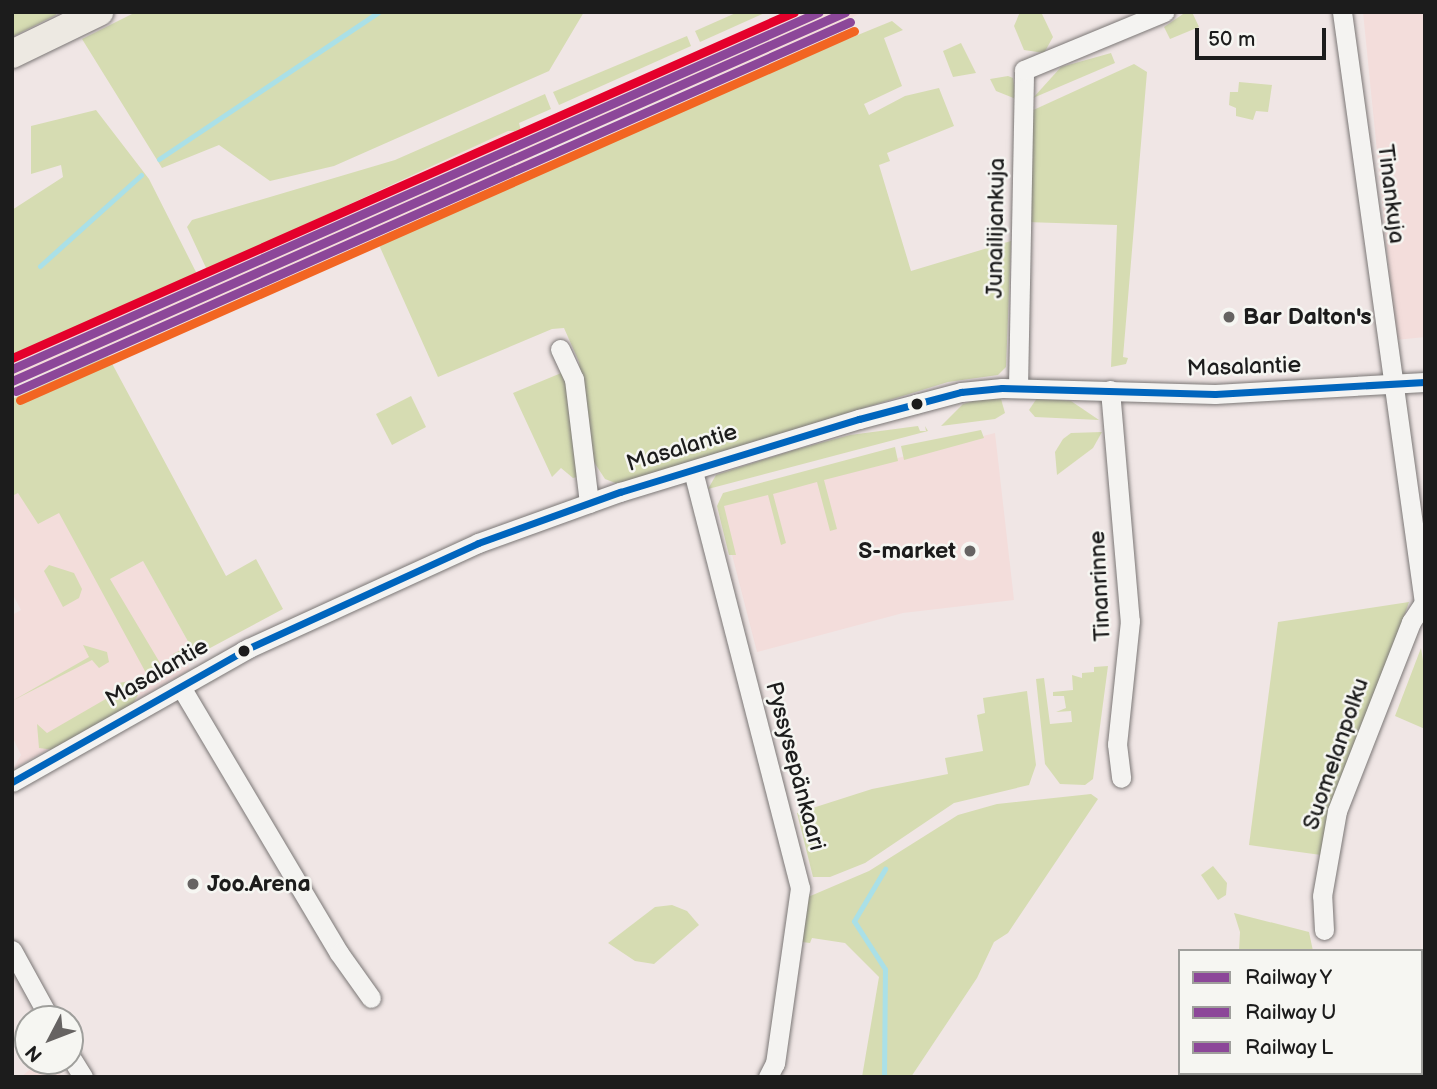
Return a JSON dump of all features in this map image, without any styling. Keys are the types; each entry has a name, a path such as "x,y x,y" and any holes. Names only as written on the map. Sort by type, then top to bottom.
{"highway":[{"path":"19,50 99,12"}],"street":[{"name":"Junailijankuja","path":"1018,387 1024,70 1164,12"},
{"name":"Tinankuja","path":"1342,12 1391,383 1416,520 1424,603"},
{"path":"560,349 574,379 589,503"},
{"name":"Masalantie","path":"12,782 249,648 478,543 589,503 913,403 961,392 1018,387 1271,393 1425,382"},
{"name":"Tinanrinne","path":"1110,390 1130,621 1117,744 1121,778"},
{"name":"Pyssysepänkaari","path":"694,471 800,888 775,1063 768,1077"},
{"name":"Suomelanpolku","path":"1324,930 1322,896 1336,811 1411,622 1424,603"},
{"path":"181,687 339,953 371,998"},
{"path":"12,950 42,1005"}],"shaded area":[{"path":"804,12 864,12 533,156 534,160 517,169 12,387 12,358 508,131 521,131 524,135"},
{"path":"1363,12 1425,12 1425,337 1396,340"},
{"path":"995,433 1014,600 903,613 757,652 719,504"},
{"path":"18,492 59,512 101,584 143,561 190,645 186,661 190,670 13,769 21,755 12,736 12,615 21,610 12,593 12,496"},
{"path":"61,1075 62,1077 21,1077"}],"green space":[{"path":"12,12 55,12 56,15 12,37"},
{"path":"136,12 584,12 549,71 334,166 270,181 219,145 162,168 82,39"},
{"path":"738,12 767,12 700,42 695,31"},
{"path":"1020,12 1042,14 1053,37 1044,53 1024,50 1014,26"},
{"path":"1186,12 1192,12 1199,27 1170,39 1164,27"},
{"path":"892,21 903,30 884,38 902,86 864,104 869,115 905,96 939,88 954,126 887,153 890,161 879,165 911,271 1011,241 1006,367 998,375 948,382 618,484 605,479 592,459 579,362 564,328 552,329 438,377 379,245 842,32 848,39"},
{"path":"687,36 691,46 559,105 553,92"},
{"path":"961,43 976,73 953,77 943,51"},
{"path":"1111,53 1115,63 1033,98 1061,67"},
{"path":"1134,64 1147,72 1123,357 1128,358 1126,364 1111,367 1117,225 1026,222 1029,112"},
{"path":"1008,76 1013,78 1016,99 996,91 990,79"},
{"path":"1239,82 1272,85 1268,112 1256,111 1253,120 1236,116 1236,108 1229,105 1230,92 1238,92"},
{"path":"545,94 551,109 519,123 521,131 508,131 207,270 187,227 192,220 395,160"},
{"path":"96,110 149,179 197,274 12,358 12,210 63,177 61,165 31,174 31,126"},
{"path":"108,356 226,576 256,559 283,609 182,663 173,654 190,645 143,561 110,579 166,673 160,678 146,673 59,513 38,524 18,493 12,496 12,399"},
{"path":"566,371 577,477 573,478 561,468 552,477 513,393"},
{"path":"411,396 426,427 392,445 376,414"},
{"path":"1037,398 1071,401 1099,420 1035,417 1029,410"},
{"path":"981,399 1001,399 1005,413 995,419 941,426 963,404"},
{"path":"918,426 920,431 926,431 925,426 928,431 708,489 716,475 794,450 850,435"},
{"path":"981,430 984,438 904,460 901,446"},
{"path":"1102,432 1093,448 1057,475 1055,452 1063,439 1071,433"},
{"path":"895,447 898,461 824,480 837,529 830,531 817,482 773,494 786,543 781,545 768,495 724,506 736,555 729,555 717,506 723,493"},
{"path":"49,565 74,573 82,589 79,598 63,607 44,571"},
{"path":"1409,602 1321,855 1249,845 1278,622"},
{"path":"83,645 107,652 109,662 99,668 92,660 12,701 89,657"},
{"path":"1421,648 1425,674 1425,729 1395,716"},
{"path":"1108,666 1093,779 1085,785 1060,784 1045,764 1036,679 1044,678 1050,724 1072,722 1071,711 1056,712 1066,708 1064,696 1053,696 1053,692 1073,690 1072,675 1082,678 1082,673 1094,672 1094,667"},
{"path":"129,681 138,695 133,704 54,750 39,748 37,724 47,733 123,689 119,683"},
{"path":"1027,691 1036,765 1029,785 954,803 865,863 830,877 813,877 797,813 872,789 948,774 945,758 983,751 977,715 985,713 983,698"},
{"path":"1091,794 1098,799 1008,933 994,942 977,978 911,1077 862,1077 879,977 845,943 812,938 810,943 802,942 808,897 869,871 958,815 997,804"},
{"path":"1213,866 1227,883 1226,895 1218,900 1201,875"},
{"path":"672,905 687,911 699,925 654,964 635,961 608,943 655,907"},
{"path":"1234,913 1309,932 1313,949 1239,949 1240,932"},
{"path":"1200,1075 1344,1075 1344,1077 1199,1077"}],"waterway":[{"path":"159,159 379,12"},
{"path":"40,266 141,175"},
{"path":"884,1077 885,969 854,921 885,869"}],"rail line":[{"name":"L","path":"12,369 819,12"},
{"name":"Y","path":"12,381 845,12"},
{"name":"U","path":"16,391 850,22"}],"transit line":[{"path":"12,358 794,12"},
{"path":"20,400 854,31"},
{"path":"12,782 249,648 478,543 620,492 859,419 961,392 1002,388 1215,394 1425,382"}],"place":[{"name":"Bar Dalton's","path":"1229,317"},
{"name":"S-market","path":"970,551"},
{"name":"Joo.Arena","path":"193,884"}]}
